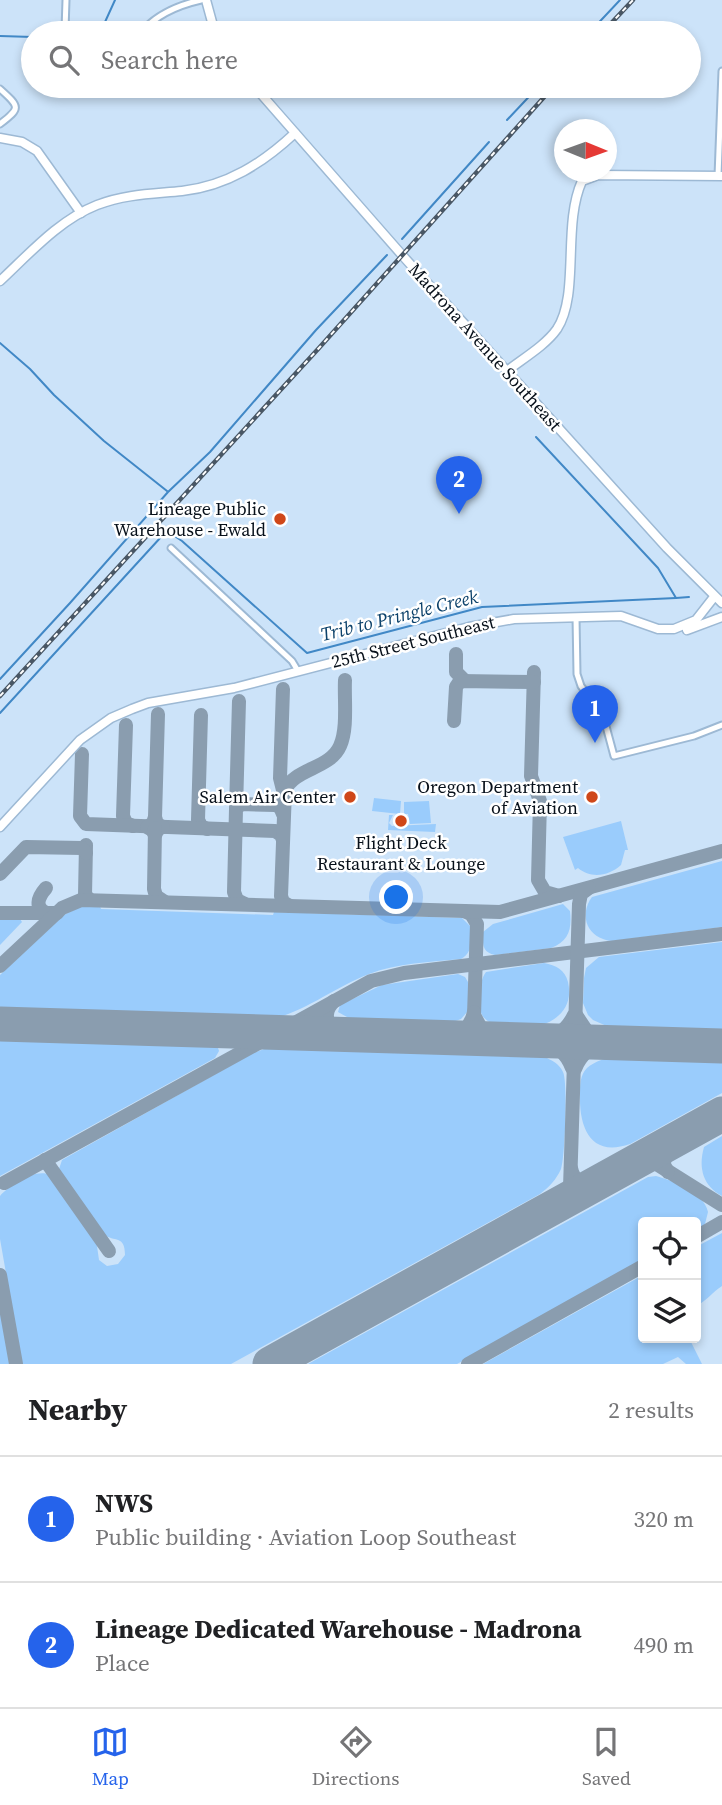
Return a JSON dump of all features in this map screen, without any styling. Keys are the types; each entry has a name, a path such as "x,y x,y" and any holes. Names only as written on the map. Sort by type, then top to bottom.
{"street":[{"path":"65,21 66,0"},
{"path":"154,21 175,6 203,0 211,21"},
{"path":"507,371 558,327 568,300 574,198 582,181 598,175 720,176 722,72"},
{"path":"0,89 15,104 15,113 0,124"},
{"name":"Madrona Avenue Southeast","path":"264,98 667,548 722,603"},
{"path":"0,281 58,228 81,212 110,200 132,195 181,191 221,182 255,166 295,133"},
{"path":"0,138 22,142 37,151 81,212"},
{"path":"171,548 292,661 298,671"},
{"path":"674,629 696,620 714,597"},
{"name":"25th Street Southeast","path":"0,827 72,748 105,722 148,703 210,693 469,627 507,620 621,616 658,629 674,629"},
{"path":"576,617 576,655 580,686 603,715 614,756 694,736 722,724"},
{"path":"674,629 685,630 722,617"}],"shaded area":[{"path":"374,798 401,801 400,814 372,811"},
{"path":"429,801 431,823 410,824 408,814 404,814 404,802"},
{"path":"389,815 393,815 389,823 392,826 436,824 435,832 388,830"},
{"path":"621,821 628,850 625,850 621,865 600,875 589,874 578,868 575,870 563,837"},
{"path":"722,861 722,927 612,941 591,931 586,912 592,897"},
{"path":"563,904 570,911 570,923 568,934 557,945 495,955 485,949 483,932 493,924"},
{"path":"81,906 273,915 274,912 462,918 470,926 471,940 468,953 461,959 380,970 296,1011 269,1020 0,1012 0,975 64,915"},
{"path":"0,916 18,916 22,922 0,945"},
{"path":"722,942 722,1034 618,1031 588,1015 583,1003 584,978 586,968 599,957"},
{"path":"544,963 559,969 567,978 568,1000 561,1013 549,1022 518,1029 490,1022 482,1015 481,985 486,972"},
{"path":"458,974 468,982 468,1011 461,1019 444,1025 356,1022 338,1012 340,1005 382,985"},
{"path":"0,1036 212,1042 217,1045 219,1051 215,1058 0,1176"},
{"path":"278,1044 532,1052 545,1057 561,1068 565,1079 564,1151 561,1169 552,1183 540,1194 231,1364 22,1364 0,1239 0,1196 30,1176 44,1173 50,1175 96,1239 99,1260 107,1266 118,1264 125,1255 123,1244 104,1234 88,1215 61,1175 59,1169 62,1160 253,1053"},
{"path":"617,1055 722,1058 722,1093 630,1144 605,1147 596,1143 585,1128 580,1106 580,1084 587,1068"},
{"path":"722,1136 722,1196 706,1182 702,1162 704,1147"},
{"path":"656,1176 695,1193 708,1212 705,1224 701,1227 701,1217 638,1217 638,1264 457,1364 308,1364 648,1177"},
{"path":"722,1233 722,1286 701,1303 701,1280 701,1244"},
{"path":"638,1278 638,1343 692,1343 702,1364 686,1364 678,1357 663,1364 483,1364"},
{"path":"0,1309 10,1364 0,1364"}],"waterway":[{"path":"105,21 115,0"},
{"name":"Trib to Pringle Creek","path":"600,21 620,0"},
{"path":"0,36 21,37"},
{"name":"Trib to Pringle Creek","path":"507,120 528,98"},
{"name":"Trib to Pringle Creek","path":"402,239 489,142"},
{"name":"Trib to Pringle Creek","path":"0,679 387,255"},
{"name":"Trib to Pringle Creek","path":"0,343 104,441 167,491"},
{"name":"Trib to Pringle Creek","path":"536,437 658,568 676,598 689,597"},
{"name":"Trib to Pringle Creek","path":"0,713 161,537 173,535 182,541 307,653 482,607 676,598"}],"taxiway":[{"path":"456,654 456,672 464,680"},
{"path":"534,672 531,776 540,801 538,880 545,892 559,896"},
{"path":"290,906 283,902 281,896 285,790 296,777 329,759 340,746 345,722 345,680"},
{"path":"454,721 456,687 460,681 534,682"},
{"path":"283,689 280,778 284,794"},
{"path":"236,809 239,701"},
{"path":"155,817 153,823 147,827 155,835 158,829 163,827 157,824 155,817 158,714"},
{"path":"201,715 198,820 201,826 207,829"},
{"path":"126,725 123,816 126,823 133,826"},
{"path":"82,754 80,816 86,824 275,831 283,840"},
{"path":"245,904 237,900 234,892 236,809 241,804 275,805 280,807 283,814"},
{"path":"155,828 154,889 156,896 165,902"},
{"path":"86,845 85,895 90,900"},
{"path":"0,874 26,847 82,848 86,853"},
{"path":"0,966 62,908 81,900 500,912 722,851"},
{"path":"46,888 38,903 41,909 49,914"},
{"path":"555,1207 563,1201 570,1188 579,904 581,894 589,888"},
{"path":"464,911 471,914 477,924 474,1015 483,1032 500,1039"},
{"path":"0,913 57,913"},
{"path":"4,1183 371,981 404,973 722,934"},
{"path":"334,1001 327,1012 328,1022 336,1030 347,1034"},
{"path":"444,1037 464,1030 474,1012"},
{"path":"533,1040 557,1034 574,1015"},
{"path":"576,1015 588,1033 611,1043"},
{"path":"538,1041 559,1049 572,1068"},
{"path":"575,1069 580,1058 588,1051 609,1043"},
{"path":"668,1172 664,1165 665,1150 675,1140"},
{"path":"45,1160 109,1251"},
{"path":"634,1163 655,1163 722,1205"},
{"path":"571,1168 577,1180 589,1184 599,1182"},
{"path":"701,1234 722,1222"},
{"path":"468,1364 638,1269"},
{"path":"0,1275 16,1364"}],"runway":[{"path":"0,1024 722,1046"},
{"path":"270,1364 722,1114"}],"railway":[{"path":"613,21 633,0"},
{"path":"0,696 319,348 543,98"}],"place":[{"name":"Lineage Dedicated Warehouse - Madrona","path":"459,514"},
{"name":"Lineage Public Warehouse - Ewald","path":"280,519"},
{"name":"NWS","path":"595,743"},
{"name":"Salem Air Center","path":"350,797"},
{"name":"Oregon Department of Aviation","path":"592,797"},
{"name":"Flight Deck Restaurant & Lounge","path":"401,821"}]}
